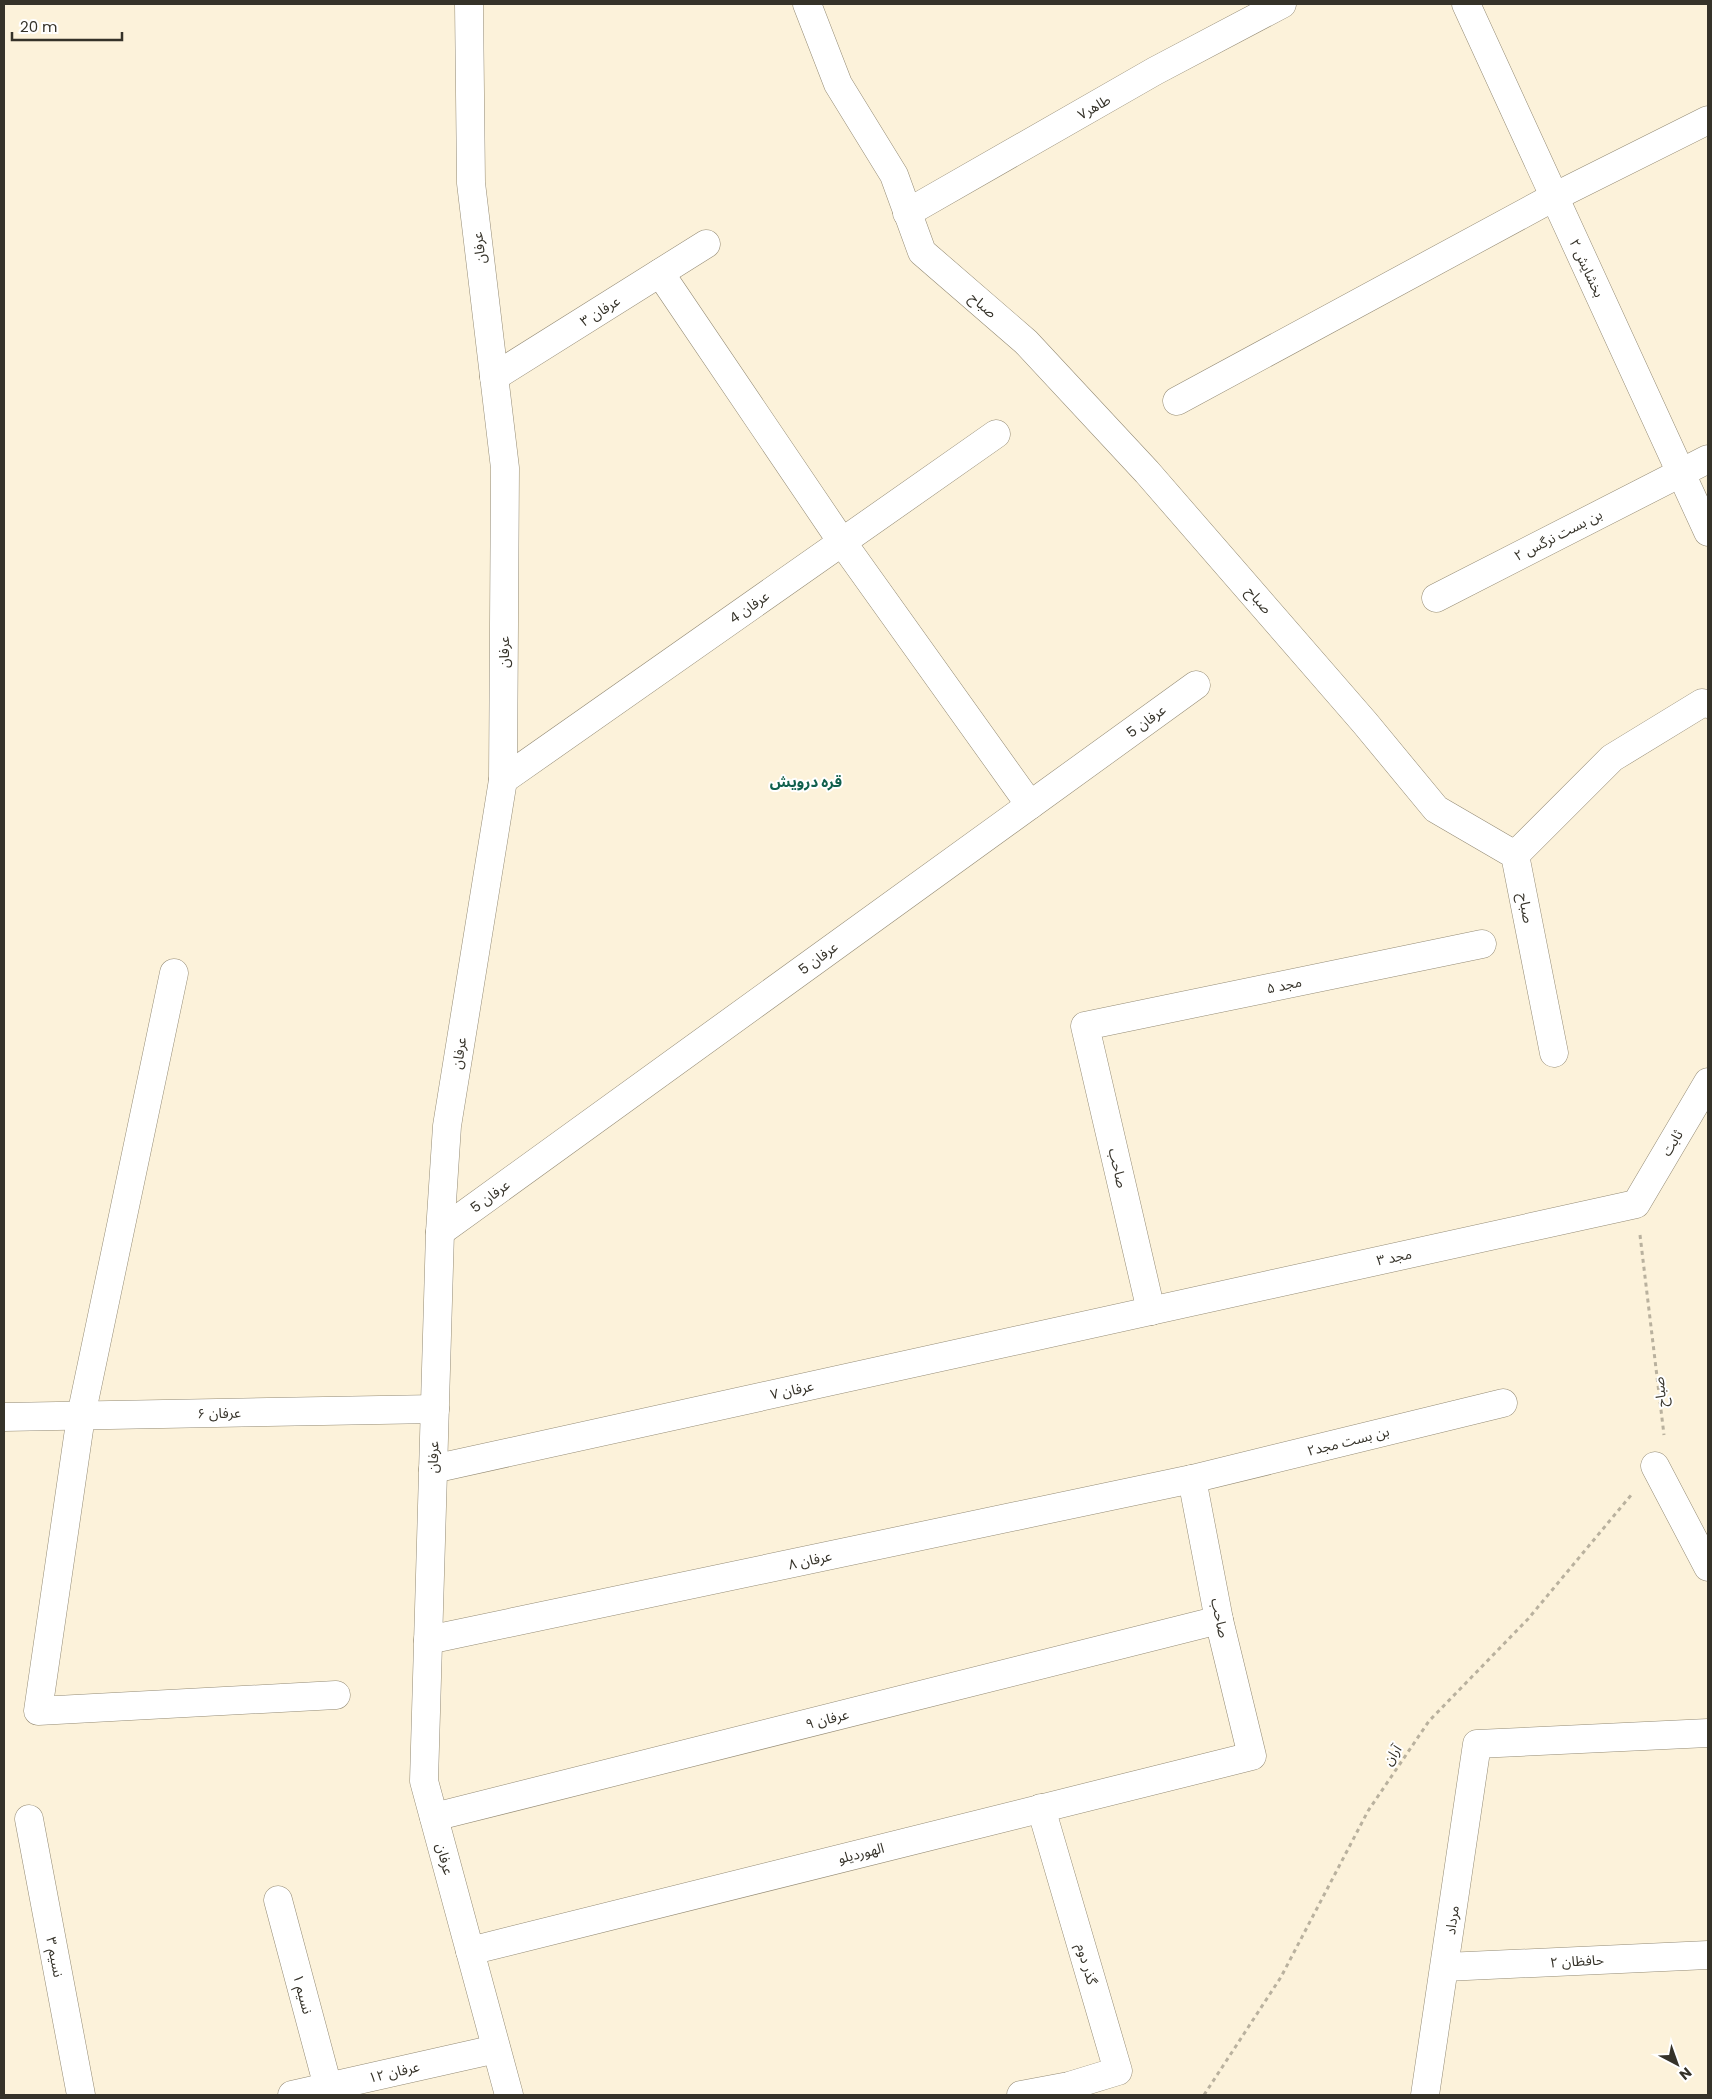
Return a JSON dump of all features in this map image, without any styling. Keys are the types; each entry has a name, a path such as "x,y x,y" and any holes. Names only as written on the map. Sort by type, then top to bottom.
{"street":[{"name":"عرفان","path":"469,4 472,182 506,468 503,780 447,1126 440,1232 424,1781 509,2095"},
{"name":"صباح","path":"807,4 838,84 894,175 922,252 1026,342 1147,472 1365,723 1436,809 1515,855 1554,1053"},
{"name":"طاهر۷","path":"908,213 1155,71 1282,4"},
{"name":"بخشایش ۲","path":"1466,4 1708,532"},
{"path":"1177,401 1554,197 1708,120"},
{"name":"عرفان ۳","path":"494,377 706,244"},
{"path":"660,273 842,542 1030,805"},
{"name":"عرفان 4","path":"503,780 996,434"},
{"name":"بن بست نرگس ۲","path":"1436,598 1681,471 1708,459"},
{"name":"عرفان 5","path":"440,1232 1196,685"},
{"path":"1515,855 1612,758 1702,703 1708,704"},
{"name":"مجد ۵","path":"1085,1026 1482,944"},
{"path":"174,973 81,1416 38,1711 336,1695"},
{"name":"صاحب","path":"1085,1026 1151,1311"},
{"name":"ثابت","path":"1636,1204 1708,1082"},
{"name":"مجد ۳","path":"1151,1311 1636,1204"},
{"name":"عرفان ۷","path":"433,1469 1151,1311"},
{"name":"بن بست مجد۲","path":"1192,1479 1504,1404"},
{"name":"عرفان ۶","path":"4,1417 435,1409"},
{"path":"1655,1466 1708,1567"},
{"name":"صاحب","path":"1192,1479 1220,1620 1252,1756"},
{"name":"عرفان ۸","path":"428,1640 1192,1479"},
{"name":"عرفان ۹","path":"434,1817 1220,1620"},
{"name":"مرداد","path":"1424,2095 1445,1967 1477,1744 1708,1733"},
{"name":"الهوردیلو","path":"470,1951 1252,1756"},
{"name":"گذر دوم","path":"1021,2095 1069,2086 1118,2072 1041,1808"},
{"name":"نسیم ۳","path":"29,1819 81,2095"},
{"name":"نسیم ۱","path":"278,1900 328,2087"},
{"name":"حافظان ۲","path":"1445,1967 1708,1954"},
{"name":"عرفان ۱۲","path":"292,2095 496,2049"}],"path":[{"name":"صباح","path":"1636,1204 1665,1434 1655,1466"},
{"name":"آران","path":"1204,2095 1281,1977 1368,1811 1429,1721 1528,1619 1655,1466"}],"district":[{"name":"قره درویش","path":"806,782"}]}
